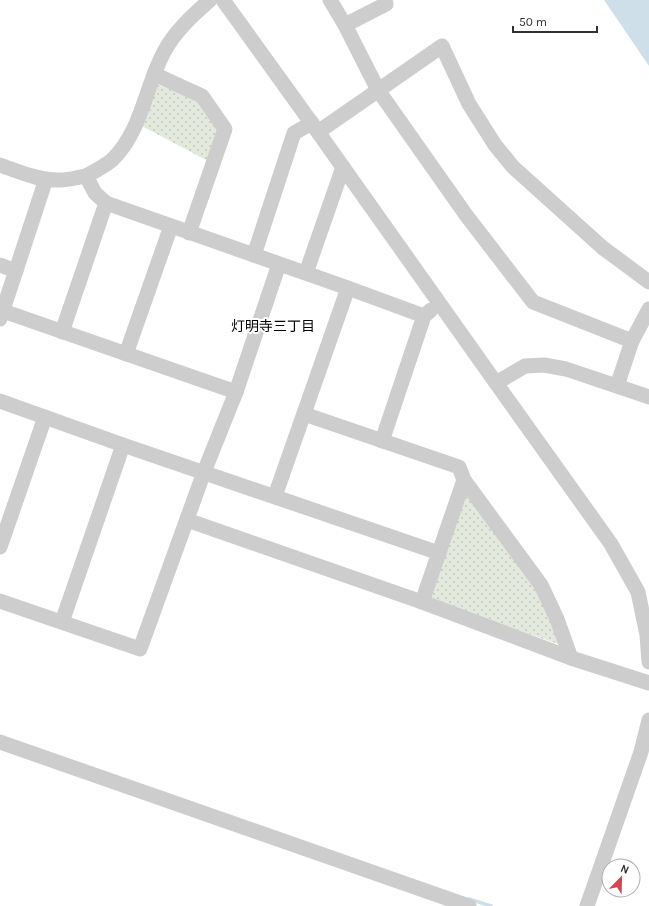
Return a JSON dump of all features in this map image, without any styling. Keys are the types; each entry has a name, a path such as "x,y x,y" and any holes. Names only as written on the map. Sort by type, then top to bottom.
{"street":[{"path":"0,165 36,177 62,180 86,176 112,160 126,144 134,128 163,53 176,33 210,0"},
{"path":"223,0 611,544 638,592 647,635 649,662"},
{"path":"330,0 345,25 378,90 466,215 533,302 632,341"},
{"path":"345,25 386,4 384,0"},
{"path":"254,255 294,133 315,127 378,90 442,46 469,104 495,145 513,167 603,248 649,282"},
{"path":"154,74 202,96 225,129 189,233"},
{"path":"306,273 343,167"},
{"path":"86,176 95,193 106,204 306,273 424,316"},
{"path":"46,179 1,315 62,332 236,392"},
{"path":"62,332 106,204"},
{"path":"126,354 171,226"},
{"path":"0,601 140,650 204,472 236,392 279,264"},
{"path":"0,265 16,271"},
{"path":"274,496 348,288"},
{"path":"382,441 424,316 439,303"},
{"path":"617,386 632,341 648,315"},
{"path":"496,383 525,366 544,365 566,369 649,397"},
{"path":"0,401 123,445 439,553"},
{"path":"304,414 459,467 464,480 541,585 557,619 571,658"},
{"path":"0,547 45,417"},
{"path":"62,622 123,445"},
{"path":"422,602 464,480"},
{"path":"187,520 422,602 571,658 649,683"},
{"path":"587,906 641,752 649,720"},
{"path":"0,742 469,906"}],"shaded area":[{"path":"604,0 649,0 649,66"},
{"path":"156,84 198,100 225,129 208,161 136,123"},
{"path":"462,485 541,585 567,647 424,598"}],"waterway":[{"path":"469,899 491,906"}],"district":[{"name":"灯明寺三丁目","path":"273,326"}]}
